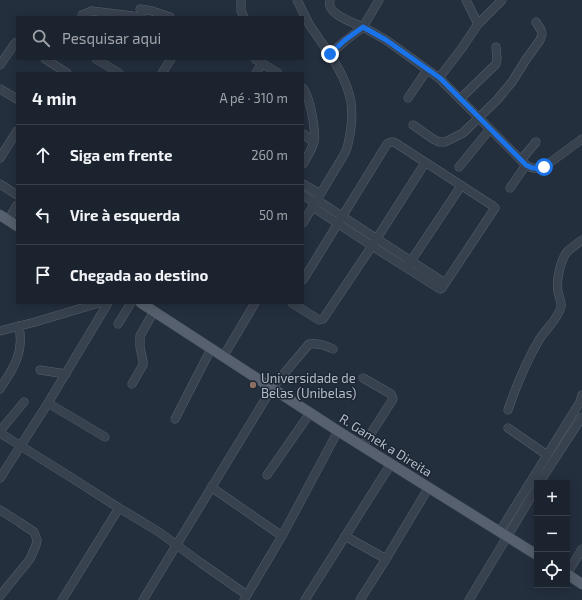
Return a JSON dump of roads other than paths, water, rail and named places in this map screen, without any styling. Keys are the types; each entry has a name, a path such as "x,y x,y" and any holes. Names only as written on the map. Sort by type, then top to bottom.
{"main road":[{"name":"R. Gamek a Direita","path":"143,304 338,431 534,553"},
{"path":"570,576 582,584"}],"street":[{"path":"141,0 141,14"},
{"path":"240,0 241,10 244,16"},
{"path":"297,0 311,26 336,64 347,86 351,103 352,121 350,139 345,153 304,221"},
{"path":"330,0 329,6 340,17 363,27 386,40 440,78 490,129 532,168 537,169 544,167 582,139"},
{"path":"330,54 345,40 363,27 379,0"},
{"path":"466,0 478,24"},
{"path":"440,78 478,24 502,0"},
{"path":"82,15 92,12 141,14 152,11 167,16"},
{"path":"413,125 433,140 439,142 444,142 463,133 512,82 540,40 542,34 536,22"},
{"path":"0,65 16,42"},
{"path":"460,99 496,64 496,47"},
{"path":"47,60 65,72"},
{"path":"98,60 117,72"},
{"path":"163,72 170,60"},
{"path":"256,72 259,61 276,72"},
{"path":"408,98 427,70"},
{"path":"0,89 16,98"},
{"path":"304,91 309,99 315,130 314,142 304,162"},
{"path":"459,167 490,129"},
{"path":"0,158 16,133"},
{"path":"304,135 314,142"},
{"path":"304,195 316,201 341,220 372,246 438,288 442,288 495,209 493,206 394,142 389,142 387,144 341,220 304,278"},
{"path":"510,188 536,142"},
{"path":"294,304 319,320 323,319 425,163"},
{"path":"0,184 16,194"},
{"path":"304,185 316,201"},
{"path":"407,268 461,186"},
{"path":"11,221 16,208"},
{"path":"341,220 377,238 445,283"},
{"path":"508,410 517,383 539,340 559,312 562,305 558,291 559,273 563,259 567,252 582,240"},
{"path":"0,331 96,304"},
{"path":"0,478 48,404 107,304"},
{"path":"118,324 130,304"},
{"path":"223,357 254,304"},
{"path":"132,384 143,365 140,336 154,311"},
{"path":"0,389 19,354 19,326"},
{"path":"143,600 272,388 309,344 324,345 333,350"},
{"path":"174,419 211,349"},
{"path":"40,370 66,374"},
{"path":"362,446 393,399 391,394 363,378"},
{"path":"469,600 547,454 580,402 582,396"},
{"path":"24,402 0,432 177,544 245,597 282,536 338,431"},
{"path":"48,404 105,437"},
{"path":"267,475 310,413"},
{"path":"541,480 581,420"},
{"path":"508,428 547,454"},
{"path":"305,600 391,464"},
{"path":"211,487 282,536"},
{"path":"360,600 429,487"},
{"path":"503,534 534,491"},
{"path":"62,600 119,508"},
{"path":"0,510 34,532 37,540 30,559 0,596"},
{"path":"345,536 386,559"},
{"path":"570,569 582,549"}],"place":[{"name":"Universidade de Belas (Unibelas)","path":"253,385"}]}
